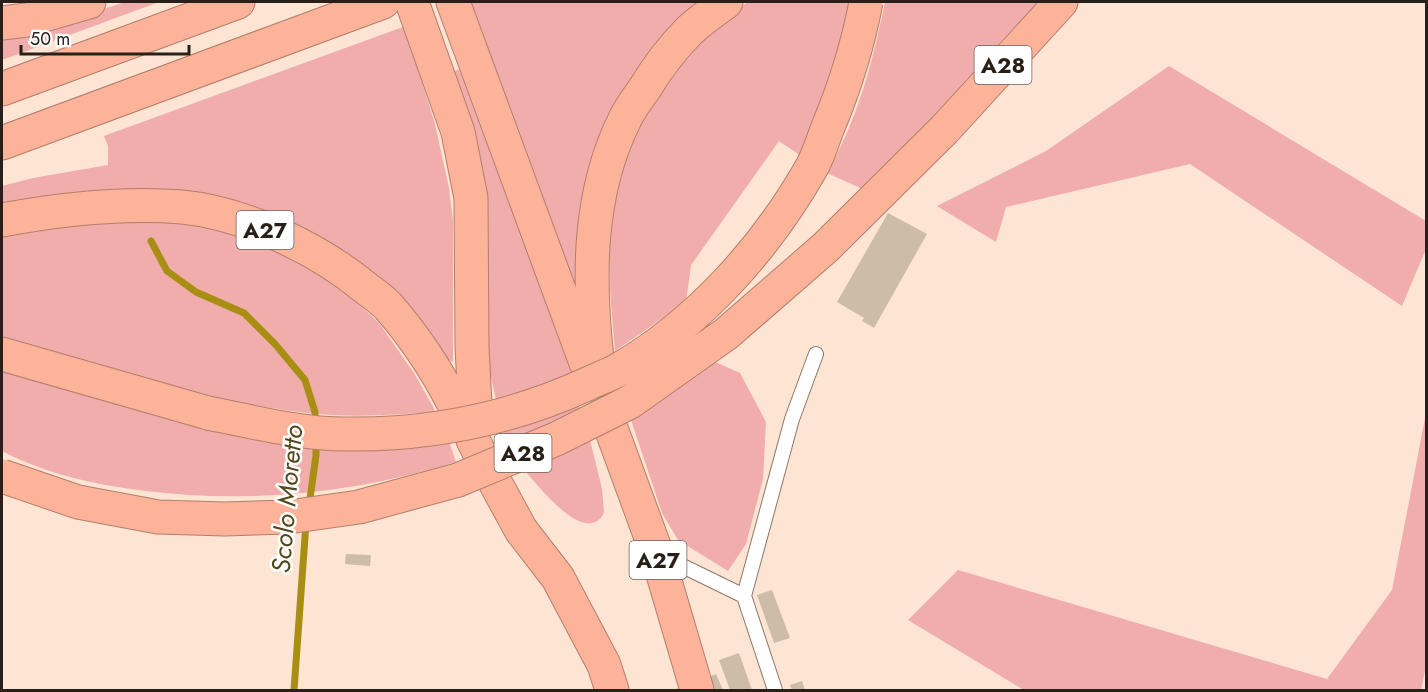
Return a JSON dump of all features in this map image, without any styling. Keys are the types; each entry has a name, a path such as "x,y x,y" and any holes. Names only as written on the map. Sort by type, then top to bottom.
{"highway":[{"path":"2,23 27,20 89,2"},
{"path":"2,89 238,2"},
{"path":"2,143 383,2"},
{"name":"A27","path":"2,220 52,211 120,206 184,208 237,219 299,243 347,272 387,305 440,376 466,406 472,347 471,198 458,132 412,2"},
{"path":"453,2 561,298 592,361 591,271 596,212 608,161 625,118 655,72 689,31 726,2"},
{"name":"A28","path":"2,354 208,413 281,428 346,434 447,428 549,401 617,370 669,335 706,303 758,246 783,213 814,163 847,83 866,2"},
{"name":"A28","path":"2,476 78,502 158,517 288,518 359,507 458,480 556,439 630,402 726,334 826,247 945,129 1061,2"},
{"name":"A27","path":"612,431 657,554 697,690"},
{"path":"496,484 521,530 558,578 604,665 612,690"}],"lane":[{"path":"775,690 744,596 792,419 816,354"},
{"path":"657,554 744,596"}],"shaded area":[{"path":"125,2 159,2 2,60 2,34 70,20"},
{"path":"706,2 661,47 572,304 468,3"},
{"path":"748,2 861,2 804,158 779,141 691,265 686,302 615,351 610,283 610,242 614,207 622,172 634,138 650,106 670,75 720,23"},
{"path":"885,2 1045,2 867,191 827,173 856,110 875,47"},
{"path":"403,27 435,124 449,188 453,221 453,362 445,358 301,233 2,207 2,186 33,178 108,165 108,146 104,136"},
{"path":"1169,66 1426,221 1426,249 1402,306 1190,164 1006,207 996,242 937,206 1046,151"},
{"path":"459,69 483,128 572,374 549,384 496,400 489,367 450,74"},
{"path":"58,220 191,221 266,244 308,266 345,291 379,323 414,373 436,412 340,415 269,408 191,392 2,338 2,231"},
{"path":"2,361 122,399 448,439 456,462 418,473 341,488 264,496 185,495 90,482 36,466 2,451"},
{"path":"713,361 740,373 766,422 763,479 746,544 728,571 678,540 662,513 630,417"},
{"path":"578,404 581,411 509,445 502,430"},
{"path":"1426,413 1426,666 1421,690 1024,690 908,620 958,570 1327,679 1392,590"},
{"path":"590,440 602,489 604,512 602,517 595,522 586,523 577,520 557,506 525,471"}],"building":[{"path":"888,213 927,234 874,328 862,321 864,318 837,302"},
{"path":"346,554 371,555 370,566 345,564"},
{"path":"772,590 790,638 774,643 757,595"},
{"path":"739,653 752,690 730,690 719,660"},
{"path":"716,674 723,690 673,690"},
{"path":"802,681 805,690 792,690 790,685"}],"waterway":[{"name":"Scolo Moretto","path":"151,241 167,271 196,292 244,313 275,344 305,380 315,412 315,422"},
{"name":"Scolo Moretto","path":"309,506 316,442"},
{"name":"Scolo Moretto","path":"294,690 306,523"}]}
